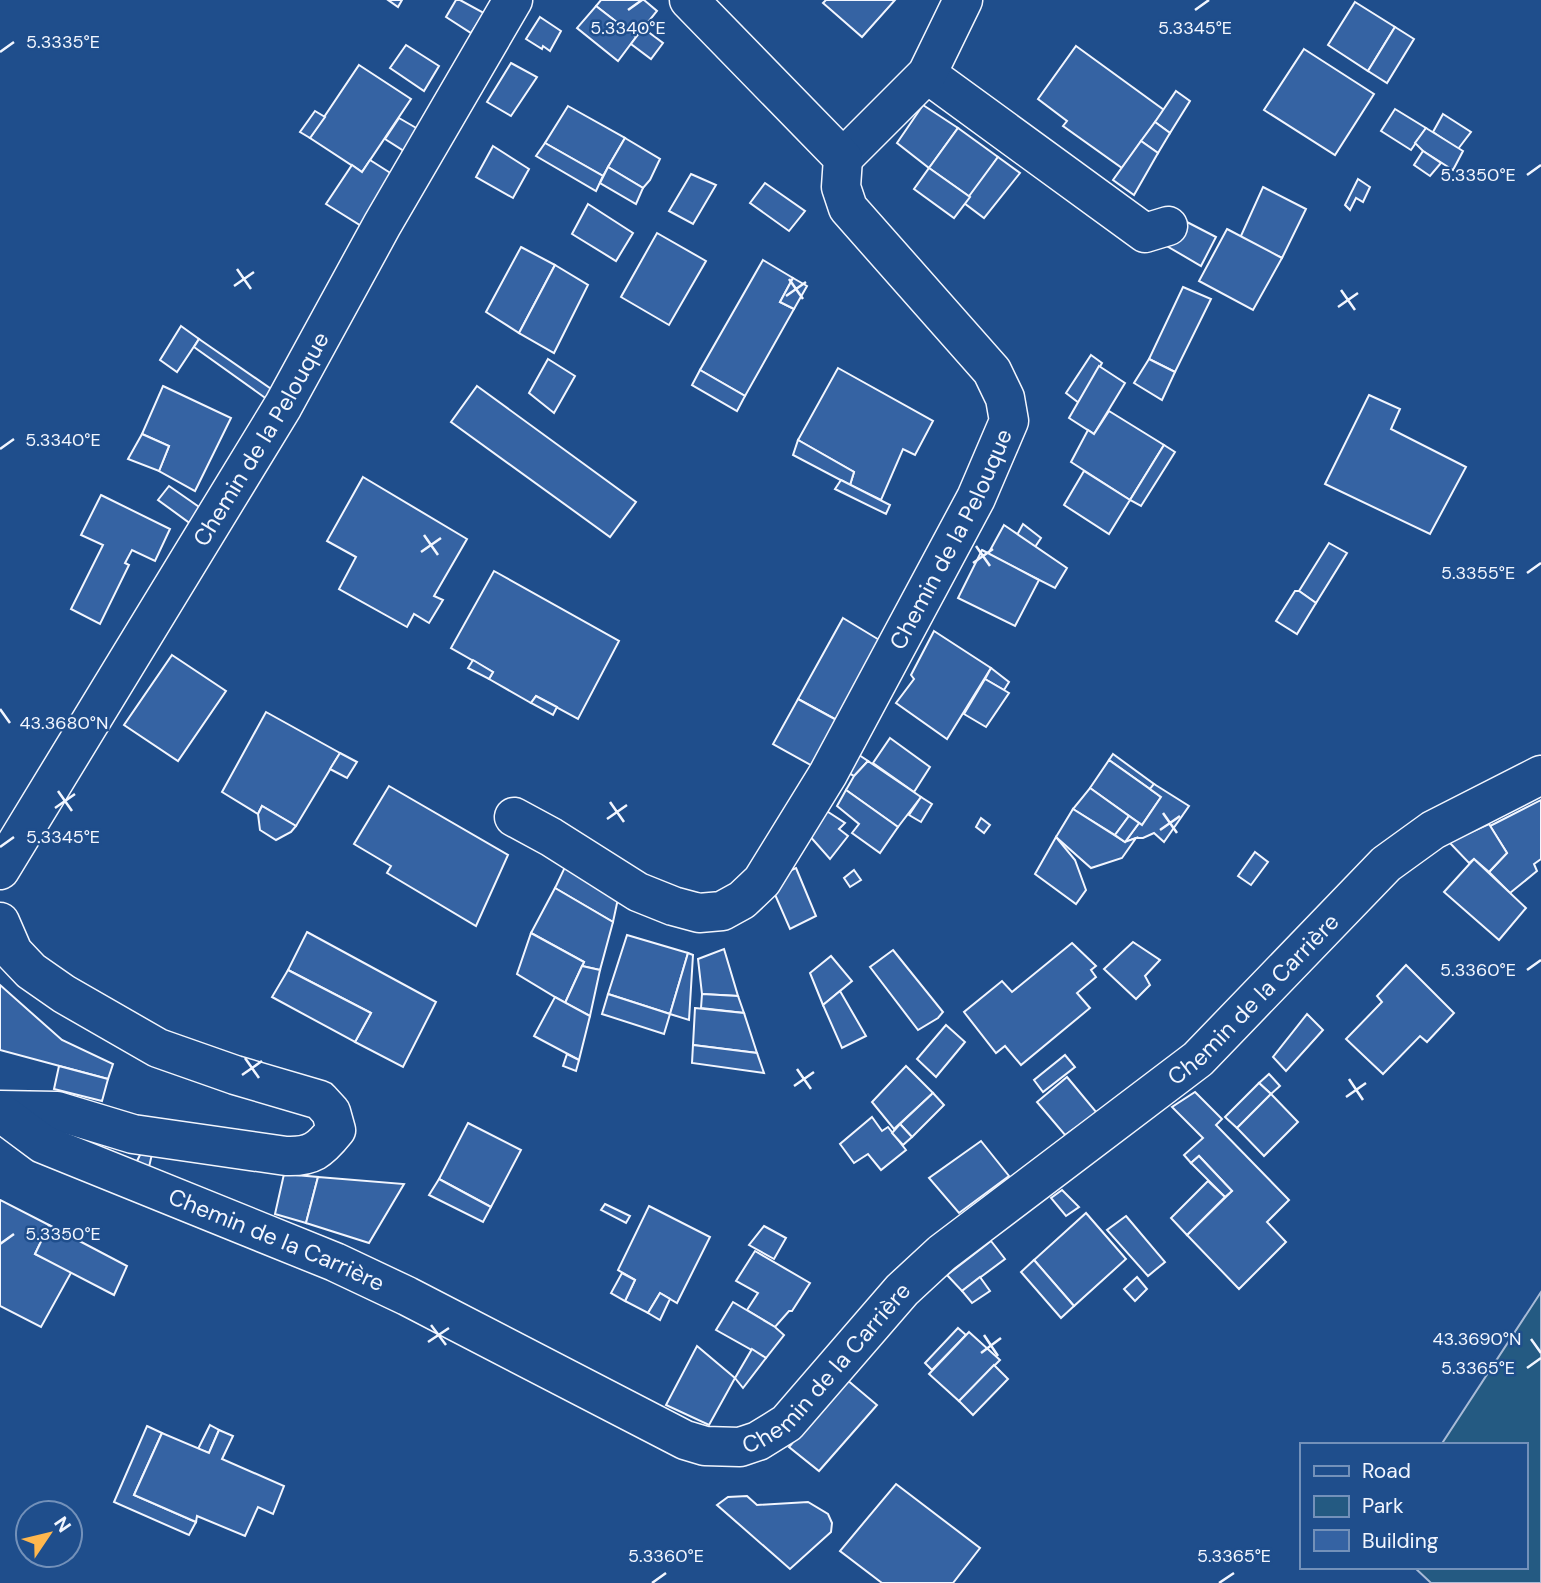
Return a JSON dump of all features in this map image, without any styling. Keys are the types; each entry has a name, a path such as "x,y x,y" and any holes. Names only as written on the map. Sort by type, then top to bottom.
{"street":[{"name":"Chemin de la Pelouque","path":"0,870 283,406 382,225 513,0"},
{"path":"690,0 843,158 927,74 963,0"},
{"path":"927,74 1144,233 1168,226"},
{"name":"Chemin de la Pelouque","path":"514,817 638,892 673,906 699,913 722,911 742,900 762,881 828,774 976,498 1010,421 1005,398 992,371 848,208 841,187 843,158"},
{"name":"Chemin de la Carrière","path":"0,1111 43,1144 335,1262 407,1296 685,1440 705,1446 740,1447 758,1441 787,1423 901,1290 942,1253 1198,1059 1386,864 1433,830 1541,775"},
{"path":"0,922 13,952 31,971 64,994 158,1048 235,1075 320,1100 331,1112 336,1130 323,1146 305,1156 286,1156 134,1134 57,1111 0,1111"}],"green space":[{"path":"1541,1292 1541,1583 1431,1583 1416,1569 1527,1569 1527,1443 1442,1443"}],"building":[{"path":"388,0 402,0 398,7"},
{"path":"456,0 484,13 471,33 446,17"},
{"path":"601,0 644,0 657,11 636,37 596,6"},
{"path":"826,0 895,0 862,37 823,3"},
{"path":"1355,2 1395,27 1368,71 1328,45"},
{"path":"596,6 636,37 618,61 577,28"},
{"path":"540,17 561,31 550,51 526,39"},
{"path":"1395,27 1414,39 1387,83 1368,71"},
{"path":"643,28 663,43 651,59 631,44"},
{"path":"406,45 439,66 424,91 390,68"},
{"path":"1076,46 1164,110 1122,168 1063,126 1067,121 1038,99"},
{"path":"1304,49 1374,94 1335,155 1264,110"},
{"path":"511,63 537,77 511,116 487,102"},
{"path":"359,65 411,99 362,172 310,138"},
{"path":"1176,91 1190,101 1170,133 1155,122"},
{"path":"923,105 958,128 929,168 897,143"},
{"path":"568,106 625,138 603,176 545,143"},
{"path":"1395,109 1426,128 1411,150 1381,131"},
{"path":"315,111 325,117 310,138 300,132"},
{"path":"1443,114 1471,132 1458,149 1433,132"},
{"path":"399,118 418,129 404,151 385,139"},
{"path":"1155,122 1170,133 1158,153 1141,141"},
{"path":"958,128 998,157 970,197 929,168"},
{"path":"1426,128 1463,151 1453,170 1415,143"},
{"path":"625,138 660,159 643,188 608,167"},
{"path":"1141,141 1158,153 1134,195 1113,180"},
{"path":"545,143 603,176 596,191 536,156"},
{"path":"493,146 529,169 513,198 476,177"},
{"path":"1423,151 1441,163 1430,176 1414,165"},
{"path":"998,157 1020,173 984,218 964,203"},
{"path":"370,160 392,174 363,227 326,204 352,165 362,172"},
{"path":"608,167 643,188 636,204 600,183"},
{"path":"929,168 970,197 954,218 914,189"},
{"path":"691,174 716,185 693,224 669,211"},
{"path":"1358,179 1370,187 1363,202 1356,198 1350,210 1345,205"},
{"path":"765,183 805,211 789,231 750,203"},
{"path":"1263,187 1306,209 1282,258 1240,238"},
{"path":"588,204 633,233 616,261 572,234"},
{"path":"1185,221 1216,237 1201,266 1165,245"},
{"path":"1227,229 1282,258 1253,310 1199,281"},
{"path":"657,233 706,261 669,325 621,297"},
{"path":"521,247 555,265 519,333 486,312"},
{"path":"763,260 793,278 780,302 794,309 745,396 700,370"},
{"path":"555,265 588,285 554,353 519,333"},
{"path":"793,278 807,286 794,309 780,302"},
{"path":"1183,287 1211,299 1175,372 1149,359"},
{"path":"181,326 199,339 177,372 160,360"},
{"path":"199,339 277,393 271,402 194,347"},
{"path":"1091,355 1102,363 1079,403 1066,393"},
{"path":"548,359 575,376 554,413 529,393"},
{"path":"1149,359 1175,372 1162,400 1134,383"},
{"path":"1099,366 1125,383 1094,434 1069,418"},
{"path":"838,368 933,421 915,455 903,449 881,500 850,485 854,472 798,440"},
{"path":"700,370 745,396 737,411 692,385"},
{"path":"163,386 231,418 195,491 159,471 169,446 142,434"},
{"path":"477,386 636,502 610,537 451,422"},
{"path":"1369,395 1400,409 1391,429 1466,467 1430,534 1325,484"},
{"path":"1109,411 1164,445 1130,500 1071,462 1088,430 1094,434"},
{"path":"142,434 169,446 159,471 128,459"},
{"path":"798,440 854,472 850,485 793,455"},
{"path":"1164,445 1175,452 1141,506 1130,500"},
{"path":"1084,471 1130,500 1109,534 1064,505"},
{"path":"363,477 467,539 434,596 443,600 429,623 414,614 407,627 339,589 356,557 327,541"},
{"path":"841,480 890,505 886,514 835,489"},
{"path":"169,486 202,509 191,524 158,500"},
{"path":"101,495 170,529 155,561 132,550 125,563 129,565 100,624 71,609 103,545 81,535"},
{"path":"1023,524 1041,538 1035,547 1017,535"},
{"path":"1004,525 1067,568 1055,588 988,554"},
{"path":"1329,543 1347,553 1316,603 1299,591"},
{"path":"982,550 1039,580 1015,626 958,598"},
{"path":"494,571 619,641 578,719 536,696 531,703 489,679 493,672 451,648"},
{"path":"1295,591 1316,603 1297,634 1276,621"},
{"path":"843,618 886,644 842,723 798,699"},
{"path":"934,631 991,668 947,739 896,703 914,679 911,675"},
{"path":"172,655 226,691 178,761 124,725"},
{"path":"473,660 493,672 489,679 468,668"},
{"path":"991,668 1009,682 1004,690 985,679"},
{"path":"985,679 1009,693 986,727 964,714"},
{"path":"536,696 557,707 553,715 531,703"},
{"path":"798,699 842,723 816,768 773,744"},
{"path":"266,712 340,753 296,826 262,806 258,814 222,792"},
{"path":"890,738 930,767 914,792 873,763"},
{"path":"340,753 357,762 347,778 330,769"},
{"path":"856,753 868,761 854,776 843,770"},
{"path":"1113,754 1154,784 1150,789 1109,760"},
{"path":"1109,760 1161,797 1142,825 1090,788"},
{"path":"868,761 921,797 898,827 846,790"},
{"path":"1154,784 1189,806 1164,842 1154,833 1125,842 1139,823 1142,825 1161,797 1150,789"},
{"path":"389,786 508,855 476,926 387,873 391,866 354,844"},
{"path":"1090,788 1129,816 1115,835 1073,809"},
{"path":"846,790 898,827 880,853 852,833 859,824 837,806"},
{"path":"921,797 932,804 921,822 909,815"},
{"path":"1541,800 1541,859 1534,864 1537,871 1510,893 1489,872 1507,853 1490,826"},
{"path":"262,806 296,826 276,840 260,830 258,814"},
{"path":"822,808 845,823 839,829 848,836 830,859 808,834"},
{"path":"1073,809 1125,842 1136,838 1122,858 1091,868 1056,837"},
{"path":"1129,816 1139,823 1125,842 1115,835"},
{"path":"981,818 990,825 984,833 976,827"},
{"path":"1489,824 1507,853 1489,872 1474,859 1469,863 1449,842"},
{"path":"1056,837 1075,860 1086,890 1076,904 1035,874"},
{"path":"1255,852 1268,862 1251,885 1238,876"},
{"path":"1474,859 1526,908 1499,940 1444,892"},
{"path":"565,867 619,894 613,922 555,888"},
{"path":"796,868 816,916 790,929 773,890 780,875"},
{"path":"854,870 861,880 850,887 844,878"},
{"path":"555,888 613,922 600,970 582,966 584,962 531,933"},
{"path":"307,932 436,1002 403,1067 355,1042 371,1013 288,970"},
{"path":"531,933 584,962 565,1003 517,974"},
{"path":"627,935 688,953 670,1014 608,994"},
{"path":"1133,942 1160,960 1145,976 1150,985 1136,999 1104,969"},
{"path":"1072,943 1096,966 1091,970 1096,977 1077,993 1090,1008 1021,1065 1005,1046 996,1053 964,1012 1002,981 1012,992"},
{"path":"724,949 738,996 702,994 698,959"},
{"path":"893,950 943,1012 918,1030 870,967"},
{"path":"688,953 693,955 689,1020 670,1014"},
{"path":"831,956 852,981 823,1005 810,973"},
{"path":"1406,965 1454,1013 1427,1042 1420,1036 1383,1074 1346,1039 1382,1002 1377,996"},
{"path":"582,966 600,970 590,1016 565,1003"},
{"path":"288,970 371,1013 355,1042 272,997"},
{"path":"0,985 62,1040 113,1064 108,1079 0,1050"},
{"path":"840,991 866,1036 842,1048 823,1005"},
{"path":"608,994 670,1014 664,1034 602,1014"},
{"path":"702,994 738,996 744,1013 701,1008"},
{"path":"555,997 590,1016 579,1060 534,1036"},
{"path":"695,1008 744,1013 757,1053 693,1045"},
{"path":"1307,1014 1323,1030 1286,1071 1273,1057"},
{"path":"946,1025 965,1042 936,1077 917,1059"},
{"path":"693,1045 757,1053 764,1073 692,1063"},
{"path":"567,1054 579,1060 576,1071 563,1066"},
{"path":"1065,1055 1075,1067 1043,1092 1034,1080"},
{"path":"59,1066 108,1079 102,1101 54,1089"},
{"path":"906,1066 933,1093 894,1129 872,1102"},
{"path":"1269,1074 1280,1086 1271,1094 1259,1083"},
{"path":"1067,1077 1097,1113 1065,1135 1037,1102"},
{"path":"1259,1083 1271,1094 1237,1128 1225,1117"},
{"path":"1195,1092 1222,1119 1216,1125 1289,1200 1267,1222 1286,1242 1239,1289 1187,1235 1232,1191 1199,1156 1191,1163 1184,1155 1203,1138 1172,1107"},
{"path":"933,1093 944,1105 912,1137 900,1124"},
{"path":"1271,1094 1298,1122 1264,1156 1237,1128"},
{"path":"872,1117 882,1131 888,1127 906,1150 881,1170 868,1154 854,1163 840,1144"},
{"path":"468,1123 521,1150 491,1207 439,1179"},
{"path":"900,1124 912,1137 903,1145 892,1133"},
{"path":"981,1141 1009,1176 959,1213 929,1178"},
{"path":"141,1153 152,1154 149,1167 136,1163"},
{"path":"1199,1156 1232,1191 1225,1197 1191,1163"},
{"path":"284,1174 318,1177 306,1223 275,1214"},
{"path":"318,1177 404,1184 369,1243 306,1223"},
{"path":"439,1179 491,1207 483,1222 429,1195"},
{"path":"1208,1181 1225,1197 1187,1235 1171,1218"},
{"path":"1062,1190 1079,1207 1066,1216 1051,1198"},
{"path":"0,1200 49,1225 35,1254 72,1271 41,1327 0,1306"},
{"path":"605,1204 630,1216 626,1223 601,1210"},
{"path":"649,1206 710,1237 677,1303 660,1293 648,1313 625,1301 635,1280 618,1270"},
{"path":"1086,1213 1126,1259 1074,1306 1034,1260"},
{"path":"1126,1216 1165,1262 1148,1276 1107,1230"},
{"path":"49,1225 127,1266 114,1295 35,1254"},
{"path":"764,1226 786,1238 774,1259 749,1245"},
{"path":"991,1241 1005,1259 962,1291 947,1275"},
{"path":"755,1251 810,1283 792,1311 775,1327 747,1310 758,1293 736,1281"},
{"path":"1034,1260 1074,1306 1061,1318 1021,1272"},
{"path":"622,1273 635,1280 625,1301 611,1293"},
{"path":"980,1277 990,1291 972,1303 962,1291"},
{"path":"1137,1277 1147,1289 1135,1301 1124,1289"},
{"path":"660,1293 670,1299 660,1320 648,1313"},
{"path":"733,1302 784,1335 766,1358 716,1330"},
{"path":"958,1328 966,1335 932,1370 925,1363"},
{"path":"969,1332 1000,1360 959,1401 929,1374"},
{"path":"697,1346 735,1378 709,1425 666,1405"},
{"path":"752,1349 766,1358 743,1388 735,1378"},
{"path":"994,1365 1008,1379 973,1415 959,1401"},
{"path":"846,1379 877,1405 819,1471 789,1447"},
{"path":"210,1425 219,1430 209,1453 198,1449"},
{"path":"147,1426 162,1433 134,1495 196,1522 189,1535 114,1502"},
{"path":"219,1430 233,1436 222,1459 284,1486 273,1514 258,1507 245,1536 197,1516 196,1522 134,1495 162,1433 209,1453"},
{"path":"896,1484 980,1548 953,1583 882,1583 840,1551"},
{"path":"747,1496 757,1505 808,1502 828,1514 832,1523 831,1532 790,1569 717,1505 728,1497"}]}
